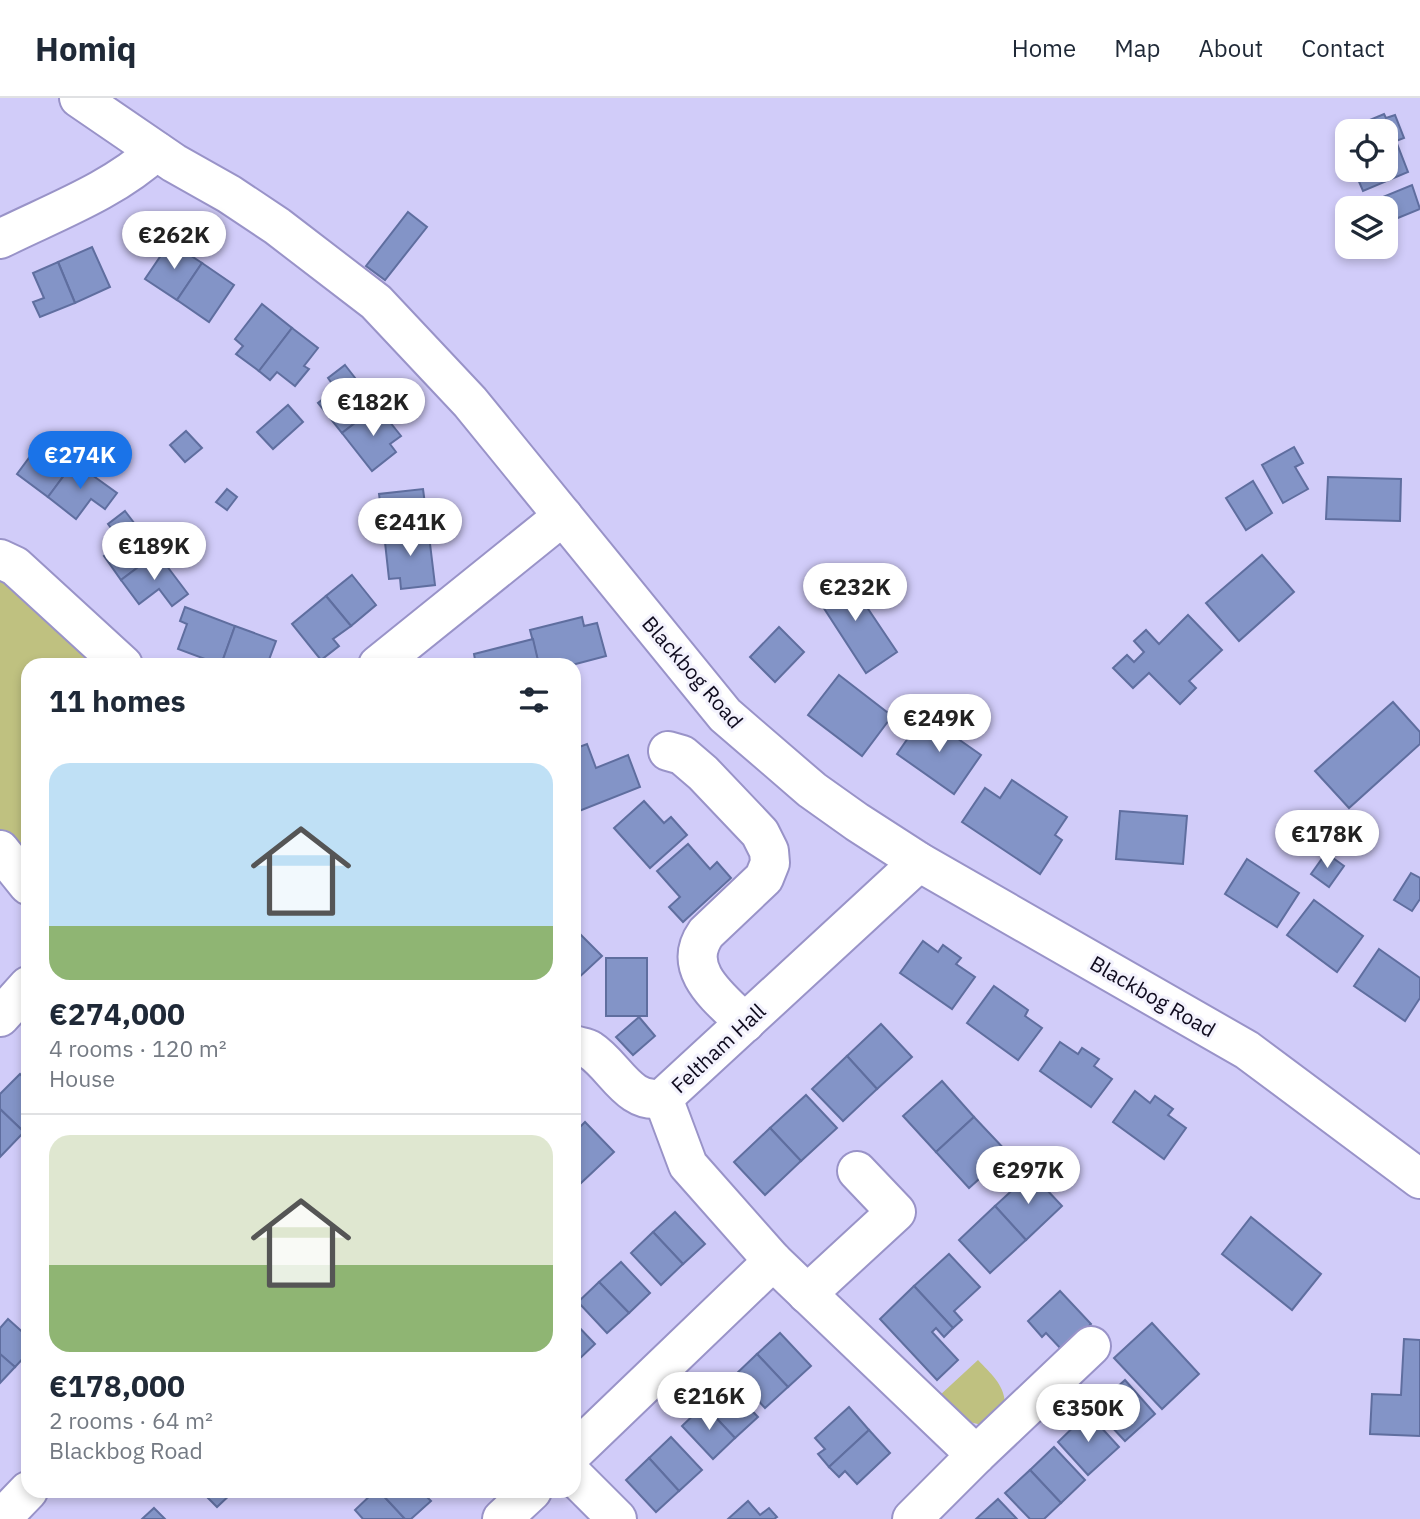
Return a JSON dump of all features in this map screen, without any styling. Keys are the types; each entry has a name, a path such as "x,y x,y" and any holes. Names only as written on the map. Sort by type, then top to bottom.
{"street":[{"name":"Blackbog Road","path":"79,98 156,151 277,226 376,302 470,402 725,715 812,790 919,862 1247,1049 1420,1179"},
{"path":"0,239 98,191 143,163 156,151"},
{"path":"386,658 563,516"},
{"path":"0,559 15,565 115,658"},
{"path":"668,751 682,755 703,773 760,833 769,851 770,863 764,878 706,933 698,943 696,953 698,968 705,981 744,1023"},
{"path":"0,850 21,876"},
{"name":"Feltham Hall","path":"919,862 663,1098 688,1165 773,1261 976,1455"},
{"path":"0,1017 21,994"},
{"path":"581,1047 589,1049 638,1096 651,1101 663,1098"},
{"path":"807,1294 896,1212 857,1171"},
{"path":"581,1445 773,1261"},
{"path":"912,1519 1091,1346"},
{"path":"581,1483 617,1519"},
{"path":"1,1519 21,1498"},
{"path":"502,1519 524,1498"}],"green space":[{"path":"0,572 94,658 21,658 21,860 0,833"},
{"path":"978,1360 999,1384 1005,1403 982,1425 965,1421 939,1396"}],"building":[{"path":"1384,114 1386,118 1395,115 1397,119 1372,119"},
{"path":"1398,123 1404,138 1398,140"},
{"path":"1398,146 1408,172 1398,176"},
{"path":"1359,182 1384,182 1363,191"},
{"path":"1412,185 1420,209 1398,218 1398,196 1385,196"},
{"path":"408,212 427,227 385,280 366,266"},
{"path":"170,242 202,263 177,300 145,279"},
{"path":"92,247 110,287 75,303 58,262"},
{"path":"58,262 75,303 40,317 33,302 44,298 33,273"},
{"path":"202,263 234,285 209,322 177,300"},
{"path":"262,304 292,328 259,371 236,354 243,346 235,339"},
{"path":"292,328 318,348 304,366 309,369 295,386 277,372 270,380 259,371"},
{"path":"345,365 377,406 342,433 318,403 336,389 328,378"},
{"path":"288,405 303,422 273,449 257,432"},
{"path":"377,406 401,436 390,444 396,452 372,471 342,433"},
{"path":"186,431 202,448 185,462 170,445"},
{"path":"43,439 74,462 48,497 17,474"},
{"path":"1294,447 1303,463 1295,467 1308,489 1283,503 1262,465"},
{"path":"74,462 117,493 105,509 91,499 76,519 48,497"},
{"path":"1328,477 1401,479 1400,521 1326,519"},
{"path":"1253,481 1272,513 1246,530 1226,498"},
{"path":"227,489 237,497 227,510 216,502"},
{"path":"423,489 428,527 384,533 379,494"},
{"path":"125,511 157,553 121,580 104,556 122,543 108,524"},
{"path":"428,527 435,585 401,589 400,578 389,579 384,533"},
{"path":"157,553 188,594 172,606 159,589 139,604 121,580"},
{"path":"1262,555 1294,592 1239,641 1206,603"},
{"path":"844,573 897,652 866,673 814,593"},
{"path":"352,575 376,605 351,626 326,596"},
{"path":"326,596 351,626 333,639 339,646 324,658 319,658 292,624"},
{"path":"185,607 235,626 224,658 202,658 178,649 187,624 180,621"},
{"path":"1188,615 1222,650 1189,681 1196,688 1180,704 1149,673 1133,688 1113,668 1127,655 1134,662 1144,652 1134,641 1146,630 1159,644"},
{"path":"582,617 584,626 597,623 606,656 581,663 581,658 537,658 530,630"},
{"path":"235,626 276,641 270,658 224,658"},
{"path":"779,627 804,652 775,682 750,657"},
{"path":"533,639 537,658 475,658 474,654"},
{"path":"839,675 892,716 862,756 808,715"},
{"path":"1393,702 1420,732 1420,744 1349,808 1315,771"},
{"path":"924,715 981,755 954,794 897,754"},
{"path":"587,744 596,768 628,755 640,787 581,810 581,746"},
{"path":"1012,780 1067,817 1055,835 1062,840 1040,874 962,822 985,788 1000,798"},
{"path":"644,801 664,823 671,817 687,835 650,868 614,828"},
{"path":"1120,811 1187,816 1183,864 1116,859"},
{"path":"688,844 710,869 717,862 731,878 683,922 669,907 680,897 657,871"},
{"path":"1326,853 1344,866 1329,887 1311,874"},
{"path":"1247,859 1299,893 1277,927 1225,894"},
{"path":"1411,873 1420,878 1420,899 1412,911 1394,900"},
{"path":"1314,900 1363,936 1337,972 1287,935"},
{"path":"581,935 602,956 581,976"},
{"path":"923,941 938,952 943,945 961,958 956,964 975,977 952,1009 900,973"},
{"path":"1379,949 1420,978 1420,998 1405,1021 1354,986"},
{"path":"606,958 647,958 647,1016 606,1016"},
{"path":"994,986 1028,1010 1025,1016 1042,1028 1018,1060 967,1023"},
{"path":"639,1017 655,1036 633,1055 616,1037"},
{"path":"881,1024 912,1057 877,1089 847,1056"},
{"path":"1060,1042 1078,1054 1082,1048 1099,1059 1094,1066 1112,1079 1091,1107 1040,1071"},
{"path":"847,1056 877,1089 843,1121 812,1089"},
{"path":"21,1075 21,1129 0,1109 0,1094"},
{"path":"942,1081 974,1117 936,1152 903,1116"},
{"path":"1135,1091 1150,1103 1155,1096 1173,1109 1168,1115 1186,1128 1164,1159 1113,1122"},
{"path":"806,1095 837,1128 801,1161 770,1128"},
{"path":"0,1109 21,1129 21,1135 0,1157"},
{"path":"974,1117 1008,1153 969,1188 936,1152"},
{"path":"585,1122 614,1152 581,1183 581,1126"},
{"path":"770,1128 801,1161 765,1195 734,1162"},
{"path":"1031,1173 1062,1206 1026,1240 995,1206"},
{"path":"995,1206 1026,1240 990,1273 959,1240"},
{"path":"675,1212 705,1244 683,1264 653,1232"},
{"path":"1251,1217 1321,1274 1292,1310 1222,1254"},
{"path":"653,1232 683,1264 661,1285 631,1253"},
{"path":"949,1254 980,1287 954,1311 962,1320 953,1328 914,1286"},
{"path":"621,1262 650,1293 629,1313 599,1282"},
{"path":"599,1282 629,1313 607,1333 581,1305 581,1299"},
{"path":"914,1286 953,1328 944,1337 936,1328 932,1332 958,1360 937,1380 880,1319"},
{"path":"1060,1291 1091,1324 1063,1351 1046,1333 1042,1337 1028,1321"},
{"path":"8,1319 21,1331 21,1361 15,1367 0,1354 0,1328"},
{"path":"1152,1323 1199,1374 1162,1409 1114,1358"},
{"path":"581,1329 595,1344 581,1357"},
{"path":"780,1333 811,1366 788,1387 757,1354"},
{"path":"1404,1339 1420,1340 1420,1436 1370,1434 1372,1394 1401,1395"},
{"path":"0,1354 15,1367 0,1383"},
{"path":"757,1354 788,1387 765,1408 735,1375"},
{"path":"1125,1380 1155,1414 1125,1441 1094,1408"},
{"path":"727,1384 758,1417 735,1438 704,1405"},
{"path":"704,1405 735,1438 713,1459 682,1426"},
{"path":"849,1407 869,1430 829,1467 818,1454 825,1449 815,1438"},
{"path":"1088,1413 1119,1447 1088,1475 1058,1442"},
{"path":"869,1430 890,1453 857,1484 845,1471 839,1477 829,1467"},
{"path":"671,1437 702,1470 679,1491 649,1458"},
{"path":"1054,1447 1085,1480 1061,1503 1030,1470"},
{"path":"649,1458 679,1491 656,1512 626,1480"},
{"path":"1030,1470 1061,1503 1044,1519 1030,1519 1005,1493"},
{"path":"208,1498 227,1498 217,1507"},
{"path":"368,1498 386,1498 405,1519 363,1519 355,1510"},
{"path":"386,1498 428,1498 431,1501 411,1519 405,1519"},
{"path":"998,1499 1017,1519 976,1519"},
{"path":"748,1501 760,1515 769,1508 777,1517 728,1519"},
{"path":"154,1508 165,1519 142,1519"}]}
